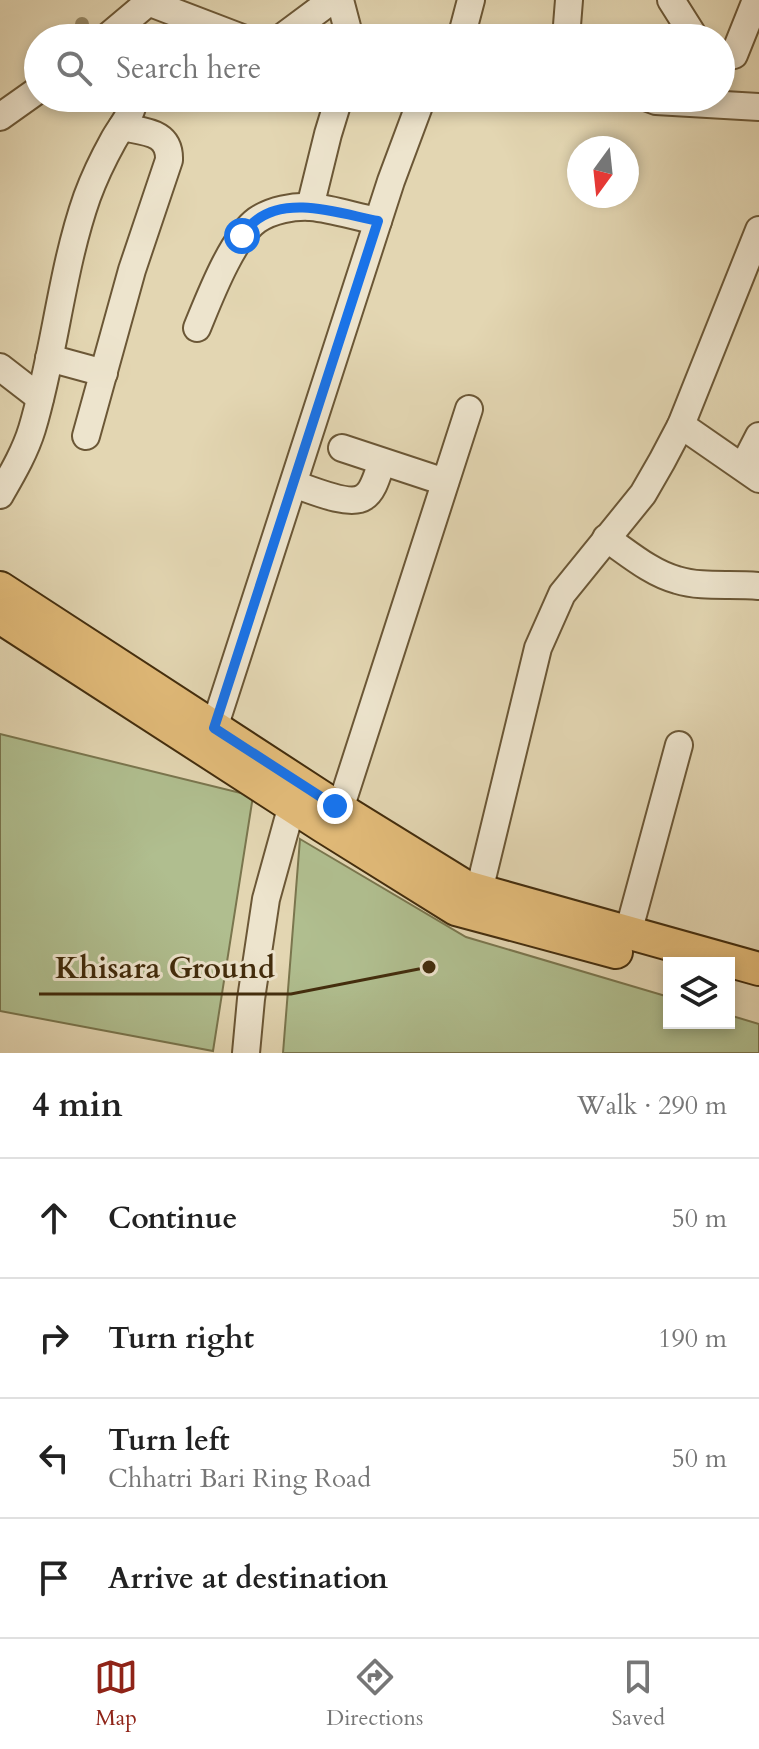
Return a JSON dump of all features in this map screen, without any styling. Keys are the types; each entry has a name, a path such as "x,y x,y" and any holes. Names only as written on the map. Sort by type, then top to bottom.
{"main road":[{"path":"0,588 466,887 759,969"},
{"path":"0,617 456,909 663,965"},
{"path":"735,985 759,991"}],"street":[{"path":"300,24 332,0"},
{"path":"340,0 346,24"},
{"path":"465,24 471,0"},
{"path":"567,24 569,0"},
{"path":"671,0 686,24"},
{"path":"735,52 756,0"},
{"path":"117,24 150,1 207,24"},
{"path":"0,117 24,100"},
{"path":"735,106 759,107"},
{"path":"0,495 31,431 87,198 130,112"},
{"path":"310,207 335,112"},
{"path":"214,728 405,137 416,112"},
{"path":"86,436 132,270 169,160 168,144 164,139 122,127"},
{"path":"197,328 222,271 242,236 256,221 281,209 310,207 378,221"},
{"path":"479,891 538,648 562,594 643,494 681,425 759,230"},
{"path":"49,358 104,373"},
{"path":"0,367 40,398"},
{"path":"340,809 469,409"},
{"path":"681,425 751,473 759,436"},
{"path":"342,448 445,482"},
{"path":"294,484 337,498 355,500 365,497 371,490 382,462"},
{"path":"606,538 656,572 676,580 759,586"},
{"path":"628,933 679,745"},
{"path":"246,1053 266,899 292,805"}],"green space":[{"path":"0,734 253,796 213,1051 0,1011"},
{"path":"300,839 466,937 663,995 663,1029 735,1029 735,1017 759,1024 759,1053 283,1053"}],"place":[{"name":"Khisara Ground","path":"429,967"}],"route":[{"path":"242,236 256,221 281,209 310,207 378,221 214,728 335,806"}]}
